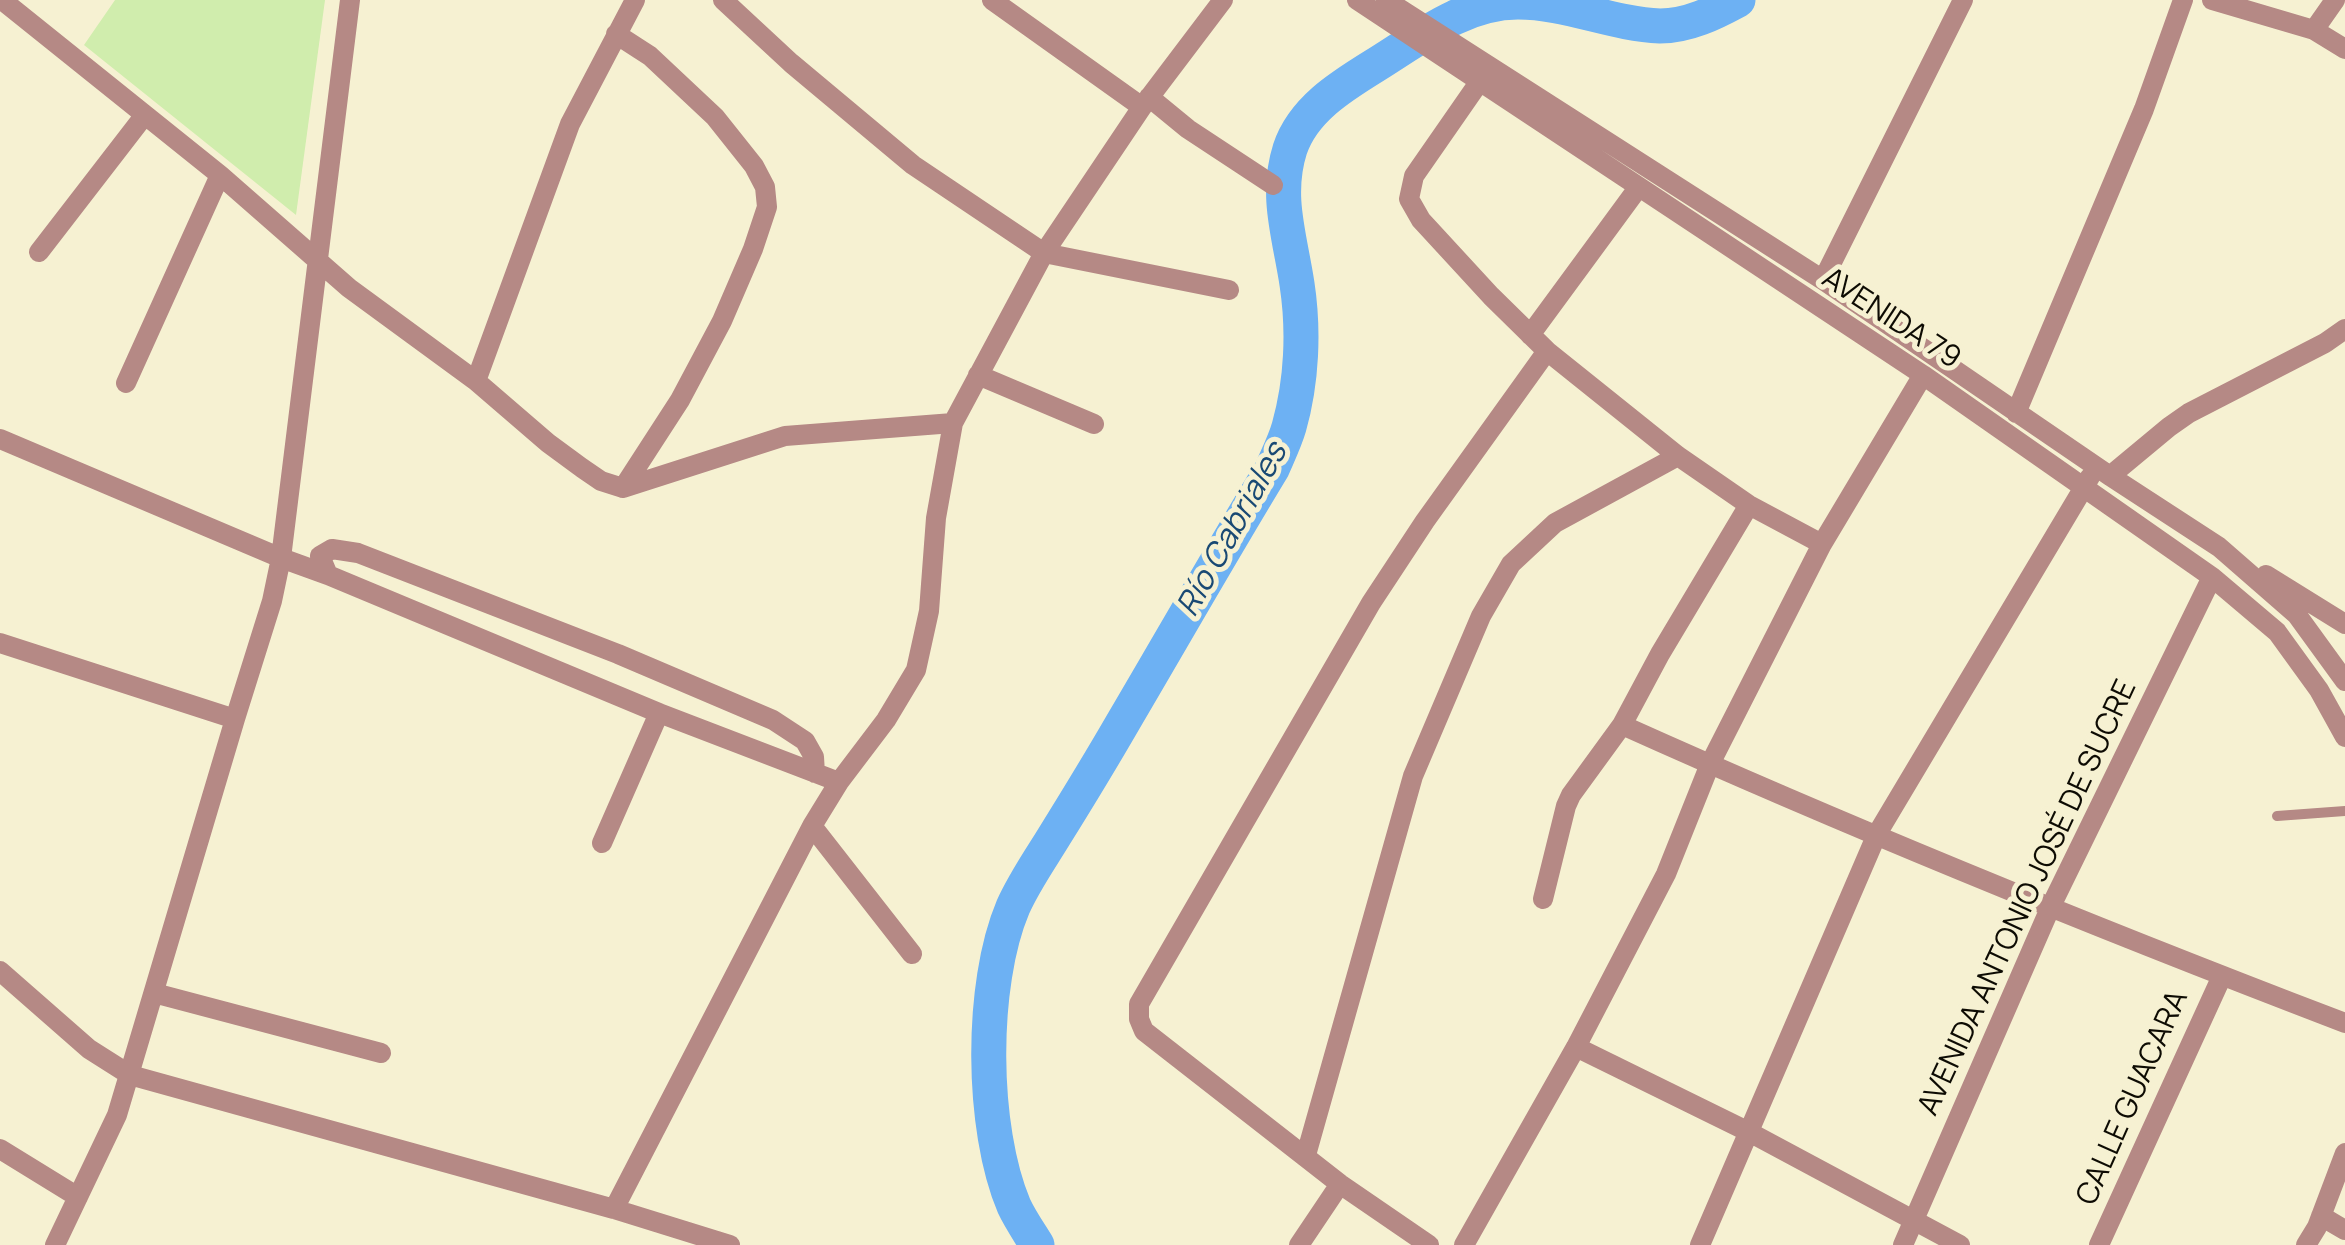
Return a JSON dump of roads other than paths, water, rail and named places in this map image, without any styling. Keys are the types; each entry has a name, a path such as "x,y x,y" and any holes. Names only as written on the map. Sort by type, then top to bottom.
{"street":[{"path":"2,0 220,175 316,262 476,381 601,482 623,488 784,436 953,423"},
{"path":"55,1245 117,1115 272,601 350,0"},
{"path":"476,381 570,124 635,0"},
{"path":"722,0 790,63 913,165 1044,253 1229,290"},
{"path":"992,0 1273,186"},
{"path":"614,1209 812,826 916,670 929,610 936,518 953,423 1044,253 1146,102 1223,0"},
{"name":"AVENIDA 79","path":"1386,0 1464,61 1480,81 1923,375 2212,577 2277,632 2319,690 2345,737"},
{"path":"1822,280 1964,0"},
{"path":"2016,412 2144,109 2183,0"},
{"path":"2212,0 2314,30 2345,49"},
{"path":"2314,30 2335,0"},
{"name":"AVENIDA 79","path":"1360,2 1464,61"},
{"path":"616,34 650,56 714,116 754,166 765,187 767,207 722,321 680,400 623,488"},
{"path":"1464,61 1822,280 2103,471 2345,624"},
{"path":"1480,81 1414,176 1410,199 1421,220 1547,351 1678,456 1749,505 1822,544"},
{"path":"38,252 144,116"},
{"path":"126,383 220,175"},
{"path":"1530,335 1638,188"},
{"path":"1700,1245 1878,834 2083,488 2189,413 2326,343 2345,329"},
{"path":"1429,1245 1340,1184 1144,1031 1139,1019 1140,1004 1372,602 1425,520 1547,351"},
{"path":"978,374 1094,424"},
{"path":"1464,1245 1576,1047 1666,874 1710,764 1822,544 1923,375"},
{"path":"0,439 280,558 839,782"},
{"path":"1306,1155 1414,776 1481,616 1511,564 1555,523 1678,456"},
{"path":"1543,899 1571,795 1622,725 1749,505"},
{"path":"2219,546 2296,615 2345,681"},
{"path":"328,575 320,556 332,549 358,553 618,654 773,720 804,741 814,758 815,772"},
{"name":"AVENIDA ANTONIO JOSÉ DE SUCRE","path":"1903,1245 2051,906 2212,577"},
{"path":"0,643 235,719"},
{"path":"602,843 659,712"},
{"path":"1622,725 2051,906 2345,1022"},
{"path":"812,826 912,954"},
{"path":"0,970 88,1049 130,1075 614,1209 730,1245"},
{"name":"CALLE GUACARA","path":"2099,1245 2222,976"},
{"path":"154,993 381,1053"},
{"path":"1576,1047 1749,1132 1960,1245"},
{"path":"0,1148 78,1197"},
{"path":"2345,1153 2315,1229 2345,1230"},
{"path":"1300,1245 1340,1184"}],"lane":[{"path":"2276,816 2345,811"}],"waterway":[{"name":"Río Cabriales","path":"1037,1245 1014,1206 1003,1174 990,1098 990,1015 1002,939 1022,888 1272,469 1286,438 1297,392 1301,337 1284,200 1286,166 1296,135 1313,111 1348,82 1424,34 1478,8 1536,3 1660,26 1691,21 1738,0"}]}
